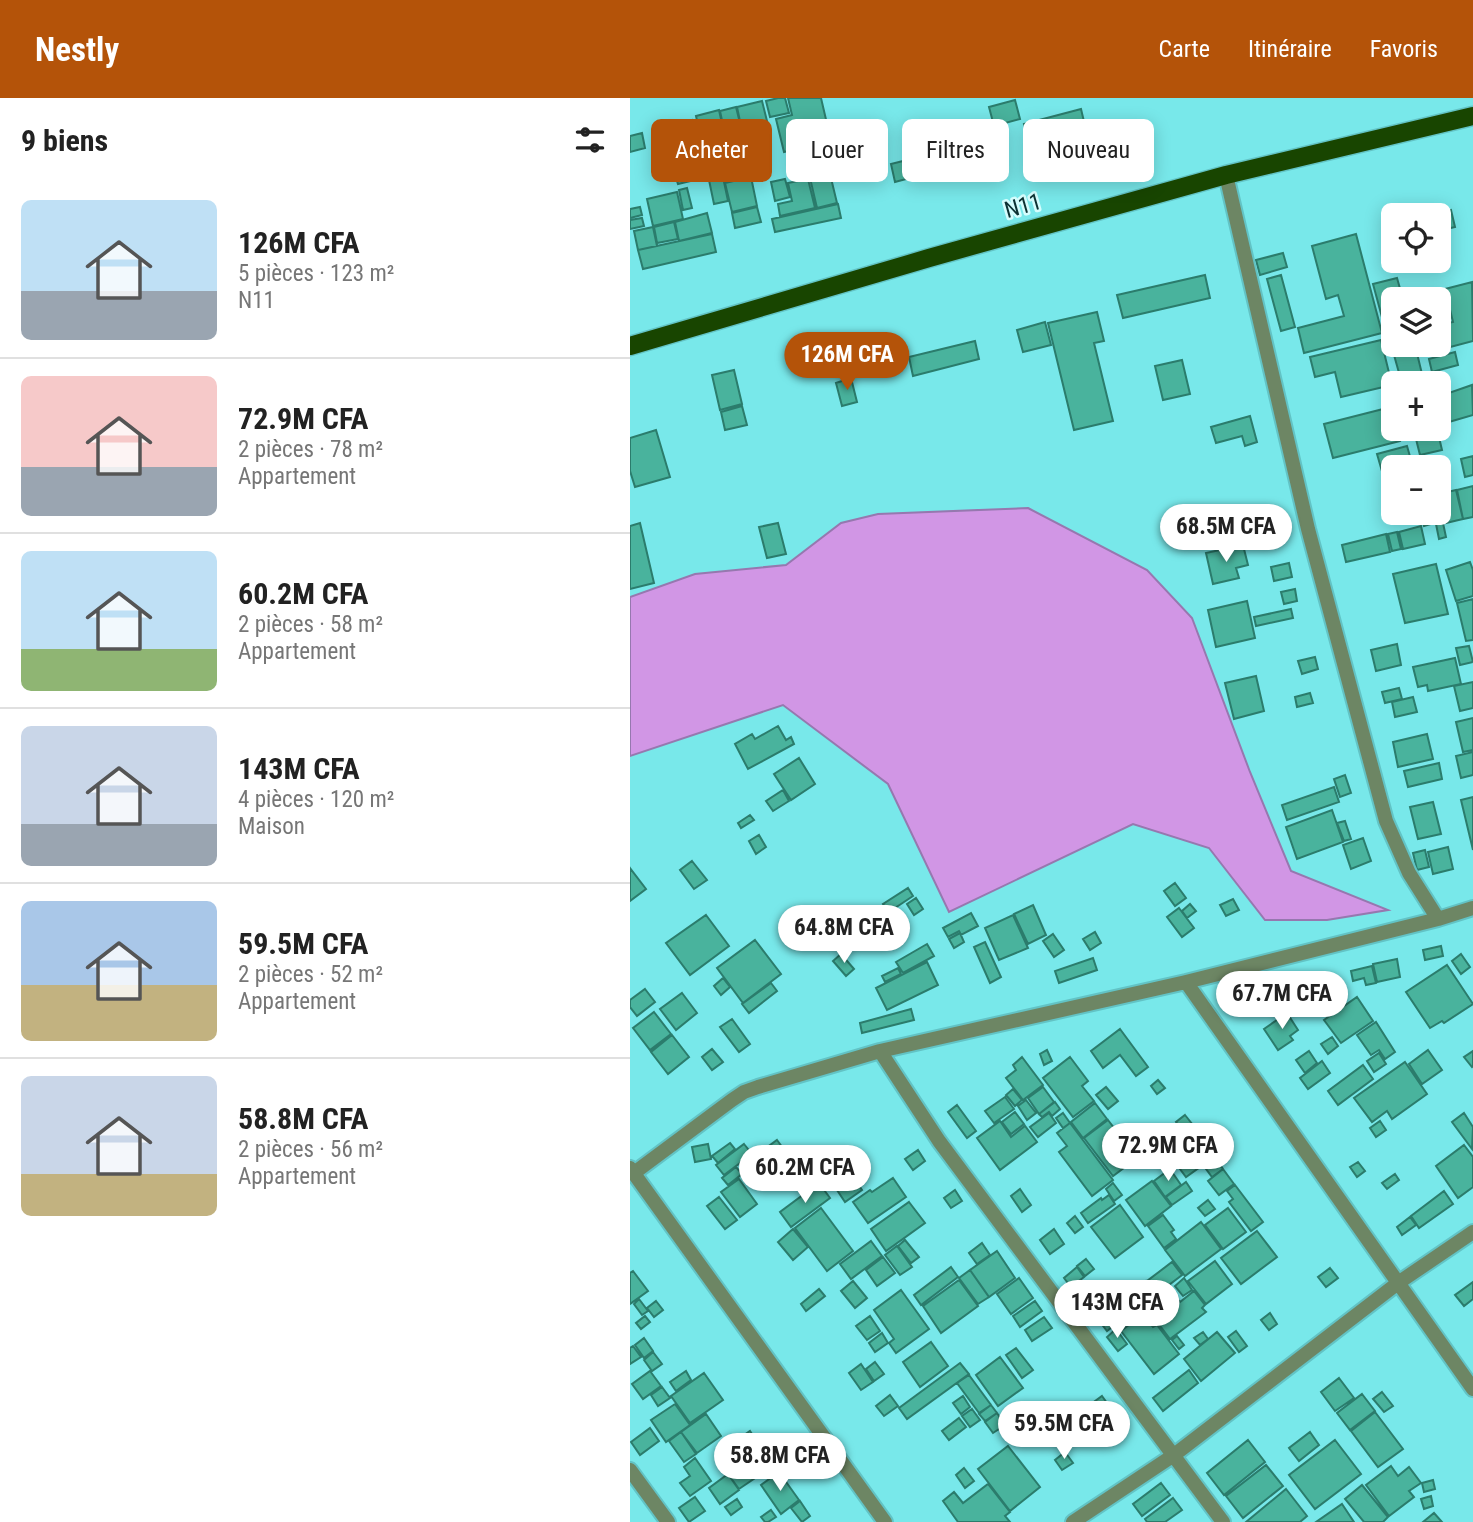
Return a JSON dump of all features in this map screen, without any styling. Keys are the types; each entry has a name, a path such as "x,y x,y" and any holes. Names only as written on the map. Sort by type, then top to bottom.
{"main road":[{"name":"N11","path":"630,345 916,261 1226,175 1472,119"}],"street":[{"path":"1226,175 1308,529 1386,821 1409,873 1438,919"},
{"path":"885,1522 632,1171 744,1092 880,1051 1186,982 1473,908"},
{"path":"1186,982 1473,1389"},
{"path":"880,1051 939,1141 1223,1522"},
{"path":"1073,1522 1174,1455 1398,1283 1473,1232"},
{"path":"630,1470 668,1522"}],"shaded area":[{"path":"1028,508 1147,570 1192,618 1250,772 1291,871 1388,910 1327,920 1265,920 1209,848 1133,824 949,912 888,784 783,705 630,756 630,597 695,574 786,565 841,523 878,514"}],"building":[{"path":"785,98 789,113 770,117 766,101"},
{"path":"788,98 821,98 826,119 786,119 784,152 776,119 792,115"},
{"path":"1015,100 1020,119 1009,122 1009,119 992,119 989,107"},
{"path":"762,101 766,119 740,119 737,107"},
{"path":"736,107 739,119 722,119 720,111"},
{"path":"1081,109 1083,119 1043,119"},
{"path":"719,110 721,119 697,119 696,116"},
{"path":"642,133 645,148 630,152 630,136"},
{"path":"902,161 902,180 895,182 891,164"},
{"path":"785,179 790,197 775,201 772,182"},
{"path":"709,182 724,182 728,201 714,204"},
{"path":"752,182 757,206 732,212 725,183"},
{"path":"809,182 815,208 780,216 778,204 792,201 788,183"},
{"path":"811,182 832,182 837,203 817,208"},
{"path":"687,188 692,208 683,210 679,190"},
{"path":"677,192 683,219 653,226 647,199"},
{"path":"838,204 841,218 775,232 772,219"},
{"path":"640,207 642,215 630,218 630,209"},
{"path":"757,207 761,222 735,228 732,213"},
{"path":"1451,210 1455,227 1451,228"},
{"path":"707,213 712,233 679,241 675,222"},
{"path":"642,218 644,226 630,229 630,220"},
{"path":"674,222 678,239 657,243 654,227"},
{"path":"653,227 657,246 638,250 634,231"},
{"path":"712,234 716,252 643,269 638,250"},
{"path":"1356,234 1381,333 1304,353 1298,328 1344,316 1338,295 1326,299 1312,246"},
{"path":"1283,253 1287,267 1260,275 1256,260"},
{"path":"1205,275 1210,298 1123,318 1117,295"},
{"path":"1281,275 1295,327 1281,331 1267,279"},
{"path":"1397,278 1400,287 1381,287 1381,314 1373,284"},
{"path":"1472,282 1473,341 1451,347 1453,322 1451,287"},
{"path":"1097,312 1104,341 1094,343 1113,421 1074,430 1048,323"},
{"path":"1045,322 1051,345 1023,352 1017,330"},
{"path":"1381,340 1381,357 1385,357 1389,371 1381,371 1381,388 1341,397 1335,372 1315,377 1310,357"},
{"path":"975,341 979,359 913,376 909,357"},
{"path":"1455,352 1458,365 1432,371 1429,359 1451,357 1451,353"},
{"path":"1395,357 1418,357 1421,371 1398,371"},
{"path":"1182,360 1190,394 1163,400 1155,366"},
{"path":"734,370 742,404 720,410 712,375"},
{"path":"851,378 857,402 842,406 836,383"},
{"path":"1472,385 1473,415 1451,421 1451,392"},
{"path":"742,406 747,425 725,430 721,412"},
{"path":"1381,410 1381,441 1400,441 1333,458 1324,424"},
{"path":"1250,416 1257,442 1245,446 1242,436 1216,443 1211,427"},
{"path":"656,430 670,477 635,487 630,471 630,438"},
{"path":"1416,441 1440,441 1442,450 1420,455"},
{"path":"1407,446 1410,455 1381,455 1381,468 1377,454"},
{"path":"1473,456 1473,475 1465,477 1461,459"},
{"path":"1473,486 1473,517 1463,519 1457,490"},
{"path":"1456,490 1463,519 1451,522 1451,491"},
{"path":"1271,509 1275,521 1258,528 1253,516"},
{"path":"640,523 654,583 630,589 630,526"},
{"path":"778,523 786,554 767,558 759,527"},
{"path":"1436,525 1443,525 1446,537 1439,539"},
{"path":"1421,526 1425,544 1403,549 1399,532"},
{"path":"1397,532 1401,549 1392,551 1388,534"},
{"path":"1386,534 1390,552 1346,562 1342,545"},
{"path":"1243,545 1248,565 1236,568 1239,578 1213,584 1206,553"},
{"path":"1470,562 1473,570 1473,596 1456,601 1446,570"},
{"path":"1289,563 1292,577 1274,581 1271,567"},
{"path":"1436,564 1448,614 1405,623 1393,574"},
{"path":"1295,589 1297,601 1284,604 1281,592"},
{"path":"1473,599 1473,640 1466,641 1457,603"},
{"path":"1247,601 1255,638 1216,647 1208,610"},
{"path":"1291,609 1293,618 1256,626 1254,617"},
{"path":"1397,644 1401,665 1376,671 1371,650"},
{"path":"1469,646 1473,662 1460,665 1456,648"},
{"path":"1315,657 1318,669 1302,674 1298,661"},
{"path":"1455,658 1461,684 1428,691 1427,685 1418,687 1413,667"},
{"path":"1256,676 1264,711 1234,719 1225,683"},
{"path":"1473,682 1473,708 1460,711 1454,686"},
{"path":"1399,688 1402,699 1385,703 1382,692"},
{"path":"1310,693 1313,703 1297,707 1295,697"},
{"path":"1413,697 1417,712 1395,717 1392,702"},
{"path":"1473,718 1473,750 1463,752 1456,722"},
{"path":"778,726 786,740 791,737 794,744 748,769 735,744 752,734 755,739"},
{"path":"1427,734 1433,759 1398,767 1393,742"},
{"path":"1473,752 1473,775 1461,778 1456,756"},
{"path":"799,758 815,784 791,800 774,774"},
{"path":"1439,763 1442,779 1408,787 1404,771"},
{"path":"1345,775 1351,793 1340,797 1334,779"},
{"path":"1334,787 1339,802 1287,820 1282,805"},
{"path":"783,790 789,801 773,811 766,801"},
{"path":"1473,797 1473,850 1461,800"},
{"path":"1433,802 1441,834 1418,839 1410,807"},
{"path":"1332,810 1343,842 1297,859 1286,827"},
{"path":"750,815 754,820 741,828 738,823"},
{"path":"1345,821 1351,839 1344,841 1337,823"},
{"path":"759,835 766,847 756,854 749,841"},
{"path":"1363,838 1371,861 1351,869 1343,845"},
{"path":"1448,847 1453,869 1433,874 1428,852"},
{"path":"1425,850 1429,867 1417,870 1413,853"},
{"path":"692,861 707,880 694,889 680,870"},
{"path":"630,868 646,889 630,901"},
{"path":"1175,883 1186,898 1175,906 1164,891"},
{"path":"908,888 913,896 889,912 883,904"},
{"path":"916,898 923,909 914,915 907,904"},
{"path":"1233,899 1239,910 1226,916 1220,905"},
{"path":"1190,904 1196,911 1187,918 1182,911"},
{"path":"1033,905 1046,935 1028,944 1014,914"},
{"path":"1179,908 1194,928 1182,937 1167,917"},
{"path":"971,913 978,926 961,935 959,931 948,937 943,928"},
{"path":"706,915 729,946 690,975 666,943"},
{"path":"1013,915 1028,948 999,960 985,928"},
{"path":"1095,932 1101,943 1090,950 1083,939"},
{"path":"960,933 964,942 954,948 949,939"},
{"path":"1053,934 1064,950 1054,957 1043,941"},
{"path":"755,940 781,974 743,1003 717,968"},
{"path":"985,942 1001,977 990,983 974,947"},
{"path":"927,944 934,956 903,973 896,962"},
{"path":"1441,946 1443,956 1425,960 1423,950"},
{"path":"841,954 854,969 846,976 833,961"},
{"path":"1461,954 1470,967 1461,974 1452,961"},
{"path":"1093,958 1097,970 1059,983 1055,971"},
{"path":"1397,959 1400,977 1377,982 1373,964"},
{"path":"927,962 938,985 887,1010 876,988"},
{"path":"1447,965 1473,1004 1444,1023 1442,1021 1430,1028 1406,992"},
{"path":"1372,966 1376,983 1366,985 1364,978 1353,981 1351,971"},
{"path":"898,968 901,974 885,982 882,976"},
{"path":"723,978 730,987 721,995 714,986"},
{"path":"771,983 777,991 749,1013 742,1004"},
{"path":"645,989 655,1002 637,1016 630,1007 630,1000"},
{"path":"682,993 697,1013 676,1030 660,1009"},
{"path":"1357,997 1373,1021 1341,1043 1324,1020"},
{"path":"911,1009 914,1020 862,1033 860,1023"},
{"path":"654,1012 671,1034 650,1050 633,1028"},
{"path":"1287,1013 1298,1030 1290,1036 1293,1040 1278,1050 1264,1029"},
{"path":"732,1019 750,1044 739,1052 720,1027"},
{"path":"1376,1022 1395,1052 1385,1059 1379,1050 1371,1055 1357,1035"},
{"path":"1120,1029 1148,1067 1136,1076 1120,1055 1103,1068 1091,1051"},
{"path":"672,1035 689,1057 668,1074 651,1052"},
{"path":"1332,1037 1338,1046 1328,1054 1321,1044"},
{"path":"712,1049 723,1062 712,1070 702,1057"},
{"path":"1047,1050 1052,1061 1044,1065 1040,1054"},
{"path":"1428,1050 1442,1070 1422,1084 1409,1064"},
{"path":"1309,1051 1317,1063 1305,1073 1296,1060"},
{"path":"1473,1051 1473,1066 1472,1067 1464,1057"},
{"path":"1379,1053 1386,1064 1374,1072 1367,1061"},
{"path":"1022,1057 1043,1085 1023,1100 1006,1078 1016,1070 1013,1065"},
{"path":"1070,1057 1088,1081 1082,1086 1094,1101 1073,1117 1043,1078"},
{"path":"1322,1061 1330,1073 1308,1089 1300,1078"},
{"path":"1405,1062 1427,1094 1392,1119 1387,1111 1372,1122 1354,1098"},
{"path":"1363,1065 1373,1079 1338,1105 1328,1091"},
{"path":"1158,1080 1165,1088 1157,1094 1151,1086"},
{"path":"1043,1087 1054,1102 1039,1114 1028,1098"},
{"path":"1106,1087 1118,1101 1108,1109 1096,1095"},
{"path":"1013,1089 1022,1100 1015,1106 1006,1095"},
{"path":"1005,1097 1014,1109 994,1123 985,1111"},
{"path":"1026,1100 1036,1113 1027,1120 1018,1106"},
{"path":"1055,1102 1060,1109 1052,1116 1049,1112 1042,1117 1039,1114"},
{"path":"1095,1103 1107,1119 1083,1138 1071,1122"},
{"path":"957,1105 976,1131 967,1138 948,1112"},
{"path":"1015,1112 1024,1124 1011,1134 1002,1122"},
{"path":"1049,1113 1056,1123 1038,1137 1030,1127"},
{"path":"1063,1113 1070,1123 1063,1128 1056,1118"},
{"path":"1464,1113 1473,1127 1472,1149 1452,1122"},
{"path":"1185,1115 1193,1125 1184,1132 1176,1122"},
{"path":"1108,1120 1137,1158 1113,1176 1084,1138"},
{"path":"1000,1121 1011,1137 1025,1126 1037,1142 1000,1170 977,1138"},
{"path":"1380,1121 1386,1130 1376,1137 1370,1128"},
{"path":"1070,1123 1113,1180 1092,1196 1059,1152 1067,1146 1057,1133"},
{"path":"1194,1127 1199,1133 1191,1140 1186,1134"},
{"path":"777,1140 799,1170 771,1188 750,1160"},
{"path":"730,1143 735,1149 718,1163 712,1156"},
{"path":"708,1144 711,1159 695,1162 692,1147"},
{"path":"744,1144 752,1154 724,1175 716,1165"},
{"path":"1205,1144 1223,1169 1212,1177 1203,1165 1186,1177 1177,1165"},
{"path":"1464,1145 1473,1157 1473,1187 1458,1198 1436,1166"},
{"path":"918,1150 925,1161 913,1170 905,1159"},
{"path":"1358,1162 1365,1171 1357,1177 1350,1167"},
{"path":"736,1167 742,1174 728,1185 722,1178"},
{"path":"1170,1169 1181,1185 1165,1197 1154,1181"},
{"path":"1223,1169 1234,1184 1219,1195 1208,1181"},
{"path":"1395,1174 1399,1180 1387,1189 1382,1183"},
{"path":"852,1175 862,1190 845,1202 835,1187"},
{"path":"893,1178 906,1197 868,1223 853,1202"},
{"path":"739,1179 757,1204 740,1217 721,1192"},
{"path":"1152,1181 1171,1206 1145,1226 1126,1200"},
{"path":"1186,1182 1192,1191 1172,1205 1166,1197"},
{"path":"819,1183 830,1198 791,1227 780,1212"},
{"path":"1113,1183 1122,1195 1114,1201 1106,1189"},
{"path":"1235,1185 1263,1222 1251,1231 1229,1202 1233,1199 1227,1191"},
{"path":"1020,1189 1031,1205 1022,1212 1011,1196"},
{"path":"955,1190 962,1201 951,1208 944,1198"},
{"path":"1444,1191 1453,1204 1419,1228 1411,1216"},
{"path":"1109,1195 1115,1204 1088,1223 1081,1213"},
{"path":"719,1197 737,1220 725,1229 707,1206"},
{"path":"1208,1200 1215,1209 1205,1216 1198,1208"},
{"path":"909,1202 925,1223 886,1251 871,1229"},
{"path":"1120,1205 1143,1237 1115,1258 1091,1227"},
{"path":"821,1208 853,1251 827,1271 795,1228"},
{"path":"1228,1208 1246,1232 1223,1249 1205,1225"},
{"path":"1163,1215 1174,1230 1171,1232 1176,1239 1164,1248 1148,1226"},
{"path":"1075,1216 1083,1227 1075,1233 1067,1223"},
{"path":"1410,1217 1416,1225 1402,1235 1397,1227"},
{"path":"1201,1222 1221,1249 1185,1276 1165,1250"},
{"path":"793,1229 808,1247 793,1260 778,1242"},
{"path":"1054,1229 1064,1244 1050,1254 1040,1240"},
{"path":"1257,1231 1277,1257 1241,1284 1221,1258"},
{"path":"905,1240 919,1257 911,1263 898,1246"},
{"path":"871,1241 882,1256 851,1279 840,1264"},
{"path":"982,1243 990,1255 977,1264 969,1253"},
{"path":"897,1246 912,1267 900,1275 885,1255"},
{"path":"997,1251 1015,1278 989,1297 970,1270"},
{"path":"883,1257 895,1273 877,1286 866,1270"},
{"path":"1086,1259 1094,1269 1085,1276 1077,1266"},
{"path":"1215,1261 1232,1284 1206,1304 1188,1281"},
{"path":"1172,1262 1182,1275 1157,1294 1147,1281"},
{"path":"951,1267 958,1277 921,1305 914,1295"},
{"path":"1077,1267 1084,1277 1071,1287 1064,1278"},
{"path":"1330,1268 1338,1278 1326,1287 1318,1277"},
{"path":"970,1270 989,1297 978,1304 959,1278"},
{"path":"633,1271 648,1291 630,1304 630,1273"},
{"path":"1019,1278 1033,1298 1011,1314 997,1294"},
{"path":"1184,1278 1192,1290 1183,1296 1175,1286"},
{"path":"959,1280 978,1306 941,1333 923,1306"},
{"path":"853,1281 867,1298 855,1308 841,1291"},
{"path":"1146,1281 1156,1294 1132,1313 1122,1299"},
{"path":"1473,1282 1473,1299 1464,1306 1455,1295"},
{"path":"819,1289 825,1296 806,1311 801,1304"},
{"path":"1170,1289 1180,1302 1194,1291 1205,1305 1202,1308 1206,1312 1170,1339 1146,1307"},
{"path":"901,1290 929,1329 896,1353 889,1343 894,1339 874,1310"},
{"path":"639,1299 648,1311 642,1315 634,1304"},
{"path":"1121,1299 1131,1312 1107,1331 1097,1318"},
{"path":"656,1301 663,1310 654,1317 647,1308"},
{"path":"1035,1301 1042,1311 1020,1327 1013,1316"},
{"path":"1270,1313 1277,1324 1269,1330 1261,1320"},
{"path":"1143,1314 1153,1327 1157,1325 1179,1354 1154,1374 1121,1331"},
{"path":"645,1316 650,1322 641,1329 636,1323"},
{"path":"870,1316 880,1331 867,1340 856,1326"},
{"path":"1044,1317 1052,1328 1032,1341 1025,1330"},
{"path":"1116,1329 1127,1344 1118,1351 1107,1337"},
{"path":"1236,1331 1247,1346 1239,1352 1228,1337"},
{"path":"1203,1332 1208,1339 1200,1345 1194,1338"},
{"path":"1217,1332 1235,1353 1201,1381 1184,1359"},
{"path":"882,1333 888,1343 875,1352 869,1343"},
{"path":"1177,1336 1184,1345 1179,1349 1172,1340"},
{"path":"644,1338 653,1351 644,1358 635,1345"},
{"path":"931,1342 948,1366 920,1387 903,1362"},
{"path":"633,1346 641,1357 630,1364 630,1348"},
{"path":"1016,1348 1033,1370 1022,1378 1006,1355"},
{"path":"653,1352 662,1364 652,1371 644,1360"},
{"path":"1000,1357 1023,1388 998,1406 976,1375"},
{"path":"875,1362 884,1374 874,1381 866,1369"},
{"path":"960,1363 969,1374 907,1419 899,1408"},
{"path":"861,1364 873,1382 861,1390 849,1373"},
{"path":"1189,1370 1198,1383 1163,1411 1153,1398"},
{"path":"650,1371 661,1386 643,1399 632,1384"},
{"path":"686,1371 691,1380 676,1391 670,1382"},
{"path":"704,1373 723,1400 690,1423 671,1396"},
{"path":"969,1375 991,1405 979,1413 957,1383"},
{"path":"1339,1378 1354,1398 1335,1411 1321,1392"},
{"path":"662,1387 670,1398 658,1406 651,1395"},
{"path":"1382,1392 1393,1406 1384,1412 1373,1399"},
{"path":"1362,1394 1375,1411 1350,1430 1337,1413"},
{"path":"890,1395 898,1406 884,1416 876,1406"},
{"path":"963,1396 970,1407 961,1414 953,1403"},
{"path":"1102,1396 1112,1410 1091,1425 1088,1420 1074,1430 1068,1421"},
{"path":"675,1404 690,1425 666,1442 651,1420"},
{"path":"991,1405 997,1413 985,1421 979,1414"},
{"path":"972,1409 980,1420 970,1427 962,1416"},
{"path":"1375,1412 1403,1449 1378,1467 1351,1431"},
{"path":"997,1413 1005,1425 993,1433 985,1422"},
{"path":"706,1414 721,1436 697,1453 681,1432"},
{"path":"959,1418 966,1427 949,1440 942,1431"},
{"path":"650,1428 659,1441 640,1455 631,1442"},
{"path":"750,1431 762,1449 739,1464 727,1447"},
{"path":"681,1432 696,1454 684,1462 669,1441"},
{"path":"1310,1432 1319,1445 1299,1461 1289,1448"},
{"path":"1248,1440 1265,1462 1224,1495 1207,1473"},
{"path":"1335,1440 1361,1474 1315,1509 1289,1475"},
{"path":"1008,1446 1040,1487 1010,1511 978,1469"},
{"path":"1065,1452 1073,1463 1062,1470 1055,1460"},
{"path":"756,1455 767,1470 739,1489 728,1474"},
{"path":"695,1458 711,1481 690,1496 680,1483 690,1476 684,1467"},
{"path":"1266,1465 1283,1486 1243,1518 1226,1496"},
{"path":"1391,1466 1398,1476 1409,1467 1421,1483 1409,1491 1414,1497 1389,1516 1366,1485"},
{"path":"964,1468 974,1481 965,1488 956,1475"},
{"path":"779,1472 799,1500 781,1514 761,1485"},
{"path":"728,1474 739,1490 720,1504 709,1488"},
{"path":"1433,1480 1435,1489 1424,1492 1422,1483"},
{"path":"1161,1483 1170,1495 1142,1516 1133,1504"},
{"path":"988,1484 1010,1512 1005,1516 1010,1522 958,1522 943,1501 954,1492 963,1503"},
{"path":"1362,1485 1388,1517 1383,1522 1364,1522 1345,1499"},
{"path":"1286,1489 1307,1516 1300,1522 1246,1522"},
{"path":"1431,1496 1433,1506 1424,1509 1421,1499"},
{"path":"695,1497 705,1511 689,1522 679,1508"},
{"path":"1173,1498 1182,1510 1165,1522 1147,1522 1145,1519"},
{"path":"737,1499 742,1507 731,1515 725,1507"},
{"path":"800,1501 810,1516 802,1522 791,1508"},
{"path":"1342,1504 1354,1522 1316,1522"},
{"path":"771,1510 776,1517 765,1522 761,1517"},
{"path":"1434,1513 1442,1522 1423,1522"}]}
